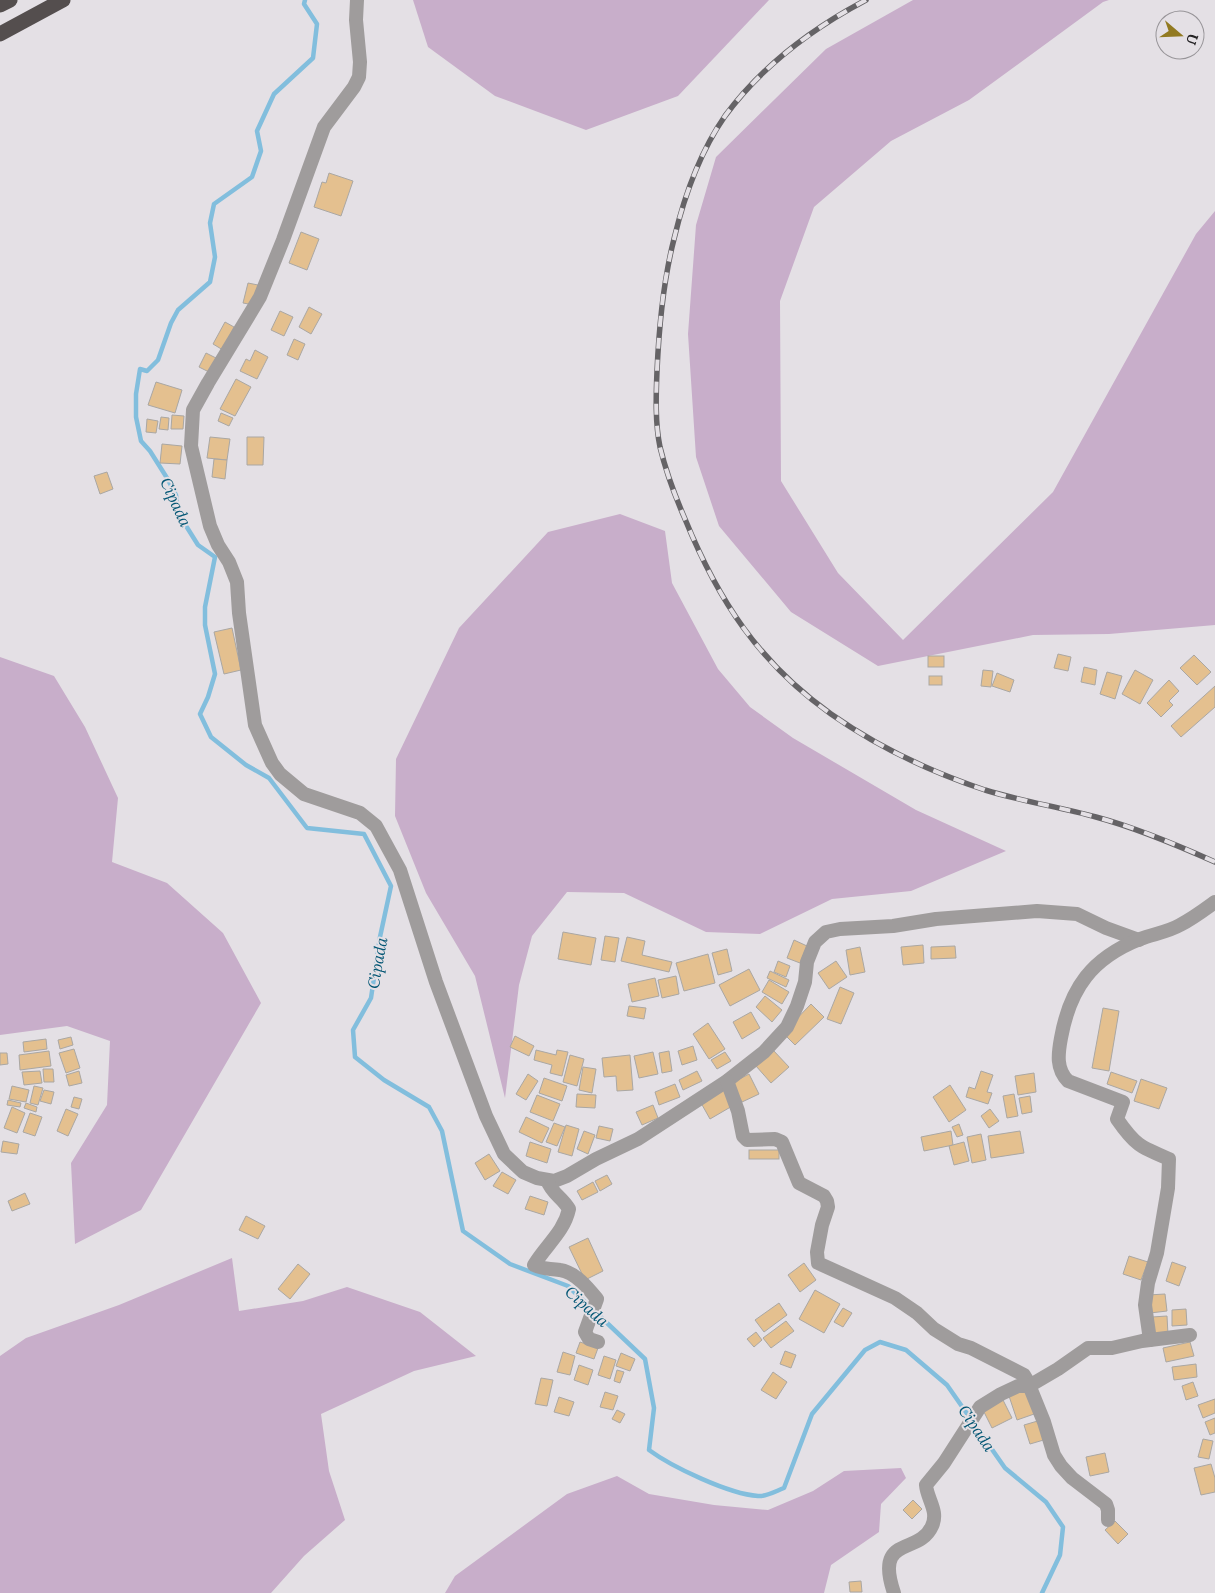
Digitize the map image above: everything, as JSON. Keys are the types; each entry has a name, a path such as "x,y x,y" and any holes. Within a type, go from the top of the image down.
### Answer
{"highway":[{"path":"0,6 10,0"},
{"path":"0,34 63,0"}],"street":[{"path":"358,0 356,20 360,62 359,77 354,87 324,127 260,297 193,410 191,446 210,526 237,582 239,614 255,725 272,763 280,774 304,794 360,813 376,826 400,870 436,982 486,1116 504,1154 522,1172 537,1178 554,1181 638,1139 728,1081 764,1052 787,1027 805,982 807,962 816,942 826,932 840,929 893,926 936,919 1037,911 1077,914 1106,928 1139,940"},
{"path":"1150,1340 1145,1305 1148,1283 1157,1253 1168,1188 1170,1159 1145,1150 1129,1137 1117,1119 1123,1102 1068,1081 1062,1075 1058,1056 1064,1022 1074,994 1092,969 1112,953 1139,940 1180,926 1215,902"},
{"path":"728,1081 738,1111 743,1136 747,1140 775,1139 782,1142 799,1183 824,1196 827,1201 828,1206 822,1224 817,1252 818,1263 895,1298 917,1313 934,1329 958,1344 971,1348 1024,1375 1044,1422 1054,1455 1072,1478 1106,1504 1108,1520"},
{"path":"548,1180 550,1190 564,1200 569,1209 566,1220 534,1265 545,1270 561,1270 571,1273 591,1292 596,1300 585,1332 589,1339 598,1342"},
{"path":"894,1593 888,1567 895,1553 902,1547 927,1534 932,1525 934,1513 926,1485 944,1463 980,1407 1018,1386 1029,1386 1088,1348 1112,1348 1150,1340 1190,1335"}],"shaded area":[{"path":"413,0 769,0 678,96 586,130 495,96 428,47"},
{"path":"913,0 1109,0 1103,2 969,100 891,141 814,207 780,301 781,481 838,573 903,640 1053,492 1196,234 1215,211 1215,625 1109,634 1033,635 878,666 791,612 719,526 696,457 688,334 696,225 716,157 826,49"},
{"path":"620,514 665,531 672,583 718,669 750,707 793,738 916,810 1006,851 911,891 832,899 760,934 706,932 624,893 567,892 532,936 519,985 505,1098 475,976 426,893 395,816 396,759 459,628 548,532"},
{"path":"0,657 54,676 85,727 118,798 112,862 167,883 223,933 261,1003 141,1210 75,1244 71,1163 107,1105 110,1041 67,1026 0,1035"},
{"path":"232,1258 239,1311 303,1301 347,1287 420,1312 476,1356 414,1371 321,1414 329,1471 345,1520 304,1556 271,1593 0,1593 0,1356 26,1338 119,1305"},
{"path":"901,1468 906,1478 881,1504 879,1532 831,1565 824,1593 445,1593 455,1576 567,1494 617,1476 649,1494 714,1505 768,1510 813,1491 844,1471"}],"building":[{"path":"329,173 353,181 341,216 314,207 322,182 326,183"},
{"path":"301,232 319,239 307,270 289,263"},
{"path":"248,283 258,285 254,305 243,303"},
{"path":"309,307 322,314 311,334 299,327"},
{"path":"280,311 293,317 284,336 271,330"},
{"path":"225,322 234,327 223,350 213,344"},
{"path":"294,339 305,344 298,360 287,355"},
{"path":"255,350 268,357 257,379 240,371 246,359 250,361"},
{"path":"206,353 218,359 211,373 199,367"},
{"path":"236,379 251,387 235,416 220,409"},
{"path":"156,382 182,390 175,413 148,405"},
{"path":"221,413 233,418 229,426 218,421"},
{"path":"172,415 184,416 183,429 171,429"},
{"path":"161,417 169,418 168,430 159,429"},
{"path":"147,419 158,421 156,433 146,432"},
{"path":"210,437 230,439 227,460 207,458"},
{"path":"247,437 264,437 263,465 247,465"},
{"path":"162,444 182,446 180,464 160,463"},
{"path":"214,459 227,460 225,479 212,477"},
{"path":"107,472 113,489 100,494 94,476"},
{"path":"232,628 241,670 224,674 214,632"},
{"path":"1058,654 1071,657 1068,671 1054,668"},
{"path":"1194,655 1211,672 1197,685 1180,668"},
{"path":"928,656 944,656 944,667 928,667"},
{"path":"1084,667 1097,670 1095,685 1081,682"},
{"path":"983,670 993,671 991,687 981,686"},
{"path":"1135,670 1153,680 1140,704 1122,694"},
{"path":"1107,672 1122,676 1115,699 1100,694"},
{"path":"997,673 1014,680 1010,692 992,686"},
{"path":"929,676 942,676 942,685 929,685"},
{"path":"1169,680 1179,691 1169,701 1173,705 1161,717 1147,703"},
{"path":"1215,686 1215,707 1181,737 1171,726"},
{"path":"563,932 596,938 591,965 558,959"},
{"path":"605,936 619,938 615,962 601,960"},
{"path":"627,937 645,941 642,955 672,962 669,972 621,961"},
{"path":"794,940 807,946 800,963 787,958"},
{"path":"923,945 924,963 903,965 901,947"},
{"path":"955,946 956,958 931,959 931,947"},
{"path":"860,947 865,972 850,975 846,950"},
{"path":"727,949 732,971 718,975 712,953"},
{"path":"708,954 715,983 684,991 676,963"},
{"path":"778,961 790,966 786,977 774,972"},
{"path":"836,961 847,977 829,989 818,973"},
{"path":"749,969 760,990 730,1006 719,985"},
{"path":"770,971 789,980 786,987 767,978"},
{"path":"676,976 679,994 662,998 658,980"},
{"path":"655,978 659,996 632,1002 628,984"},
{"path":"769,980 789,992 782,1004 762,992"},
{"path":"840,987 854,993 841,1024 827,1019"},
{"path":"765,996 782,1010 772,1022 756,1007"},
{"path":"811,1004 824,1017 795,1045 783,1033"},
{"path":"629,1006 646,1008 644,1019 627,1016"},
{"path":"1103,1008 1119,1011 1109,1071 1092,1068"},
{"path":"751,1012 760,1028 742,1039 733,1022"},
{"path":"708,1023 725,1049 709,1059 693,1034"},
{"path":"515,1036 534,1046 529,1056 510,1047"},
{"path":"71,1037 73,1045 60,1049 58,1040"},
{"path":"46,1039 47,1049 24,1052 23,1042"},
{"path":"693,1046 697,1060 682,1065 678,1051"},
{"path":"74,1049 80,1068 66,1073 59,1053"},
{"path":"536,1050 556,1055 557,1050 568,1052 562,1076 550,1073 552,1065 534,1060"},
{"path":"773,1050 789,1067 771,1083 756,1066"},
{"path":"49,1051 51,1066 20,1070 19,1055"},
{"path":"669,1051 672,1071 662,1073 659,1053"},
{"path":"653,1052 658,1074 639,1078 634,1056"},
{"path":"725,1052 731,1061 717,1069 711,1060"},
{"path":"0,1053 7,1053 8,1064 0,1065"},
{"path":"570,1055 584,1059 577,1086 563,1082"},
{"path":"630,1055 633,1090 617,1091 616,1076 604,1077 602,1058"},
{"path":"583,1067 596,1069 592,1093 579,1090"},
{"path":"43,1069 53,1069 54,1082 44,1082"},
{"path":"40,1071 42,1083 24,1085 22,1072"},
{"path":"79,1071 82,1083 69,1086 66,1075"},
{"path":"697,1071 702,1081 683,1090 679,1080"},
{"path":"981,1071 993,1075 987,1092 992,1093 988,1104 966,1097 969,1087 975,1089"},
{"path":"1111,1072 1137,1081 1132,1093 1107,1084"},
{"path":"1034,1073 1036,1092 1018,1095 1015,1076"},
{"path":"528,1074 538,1081 526,1100 516,1094"},
{"path":"749,1074 759,1094 742,1102 732,1083"},
{"path":"544,1078 567,1086 562,1101 539,1093"},
{"path":"1141,1079 1167,1088 1159,1109 1134,1101"},
{"path":"675,1084 680,1097 659,1105 655,1092"},
{"path":"950,1085 966,1110 949,1122 933,1097"},
{"path":"12,1086 29,1090 26,1102 9,1099"},
{"path":"34,1086 43,1088 38,1105 30,1103"},
{"path":"726,1089 734,1105 710,1119 701,1103"},
{"path":"44,1090 54,1092 51,1104 40,1101"},
{"path":"577,1094 596,1095 595,1108 576,1107"},
{"path":"1014,1094 1018,1116 1007,1118 1003,1096"},
{"path":"537,1095 560,1104 553,1121 530,1112"},
{"path":"1030,1096 1032,1112 1022,1114 1019,1098"},
{"path":"74,1097 82,1099 79,1109 71,1107"},
{"path":"8,1100 21,1103 20,1107 7,1105"},
{"path":"26,1103 37,1107 36,1112 24,1108"},
{"path":"653,1105 658,1118 642,1125 636,1112"},
{"path":"12,1107 25,1113 17,1133 4,1128"},
{"path":"66,1109 78,1114 68,1136 57,1131"},
{"path":"990,1109 999,1121 989,1128 981,1116"},
{"path":"30,1113 42,1117 35,1136 23,1132"},
{"path":"526,1117 549,1128 542,1143 519,1132"},
{"path":"554,1123 565,1127 557,1146 546,1142"},
{"path":"959,1124 963,1135 957,1137 952,1127"},
{"path":"566,1125 579,1129 572,1156 558,1152"},
{"path":"599,1126 613,1129 610,1141 596,1138"},
{"path":"584,1131 595,1135 588,1154 577,1149"},
{"path":"951,1131 953,1145 924,1151 921,1137"},
{"path":"1020,1131 1024,1153 991,1158 988,1136"},
{"path":"981,1134 986,1160 972,1163 967,1137"},
{"path":"3,1141 19,1144 17,1154 1,1152"},
{"path":"530,1142 551,1149 547,1163 526,1156"},
{"path":"964,1142 969,1161 954,1165 949,1146"},
{"path":"749,1150 779,1150 779,1159 749,1159"},
{"path":"489,1154 500,1171 485,1180 475,1163"},
{"path":"502,1172 516,1180 508,1194 493,1186"},
{"path":"607,1175 612,1184 600,1191 595,1181"},
{"path":"593,1182 598,1192 582,1200 577,1191"},
{"path":"25,1193 30,1204 12,1211 8,1201"},
{"path":"530,1196 548,1202 544,1215 525,1209"},
{"path":"246,1216 265,1226 258,1239 239,1230"},
{"path":"588,1238 603,1271 585,1280 569,1247"},
{"path":"1129,1256 1148,1262 1141,1280 1123,1274"},
{"path":"1172,1262 1186,1267 1179,1286 1166,1281"},
{"path":"804,1263 816,1280 800,1292 788,1275"},
{"path":"298,1264 310,1274 290,1299 278,1289"},
{"path":"815,1290 840,1304 824,1333 799,1319"},
{"path":"1165,1294 1167,1311 1150,1313 1148,1295"},
{"path":"779,1303 787,1315 764,1332 755,1320"},
{"path":"843,1308 852,1313 843,1327 834,1322"},
{"path":"1186,1309 1187,1325 1172,1326 1172,1310"},
{"path":"1167,1316 1168,1335 1153,1336 1152,1317"},
{"path":"786,1321 794,1331 771,1348 763,1338"},
{"path":"756,1332 762,1340 754,1347 747,1339"},
{"path":"580,1342 598,1348 594,1359 576,1353"},
{"path":"1190,1342 1194,1356 1166,1362 1163,1348"},
{"path":"785,1351 796,1355 791,1368 780,1364"},
{"path":"563,1352 575,1356 570,1375 557,1372"},
{"path":"621,1353 635,1359 630,1371 616,1366"},
{"path":"604,1356 616,1360 610,1379 598,1375"},
{"path":"1196,1364 1197,1377 1174,1380 1172,1367"},
{"path":"579,1365 593,1370 588,1385 574,1380"},
{"path":"617,1370 624,1372 620,1383 614,1381"},
{"path":"773,1372 787,1382 776,1399 761,1390"},
{"path":"541,1378 553,1380 547,1406 535,1404"},
{"path":"1193,1382 1198,1396 1186,1400 1182,1386"},
{"path":"1028,1389 1037,1413 1017,1420 1009,1396"},
{"path":"605,1392 618,1396 613,1410 600,1407"},
{"path":"559,1397 574,1402 569,1416 554,1412"},
{"path":"1215,1399 1215,1413 1203,1418 1198,1405"},
{"path":"1003,1400 1012,1418 992,1428 983,1410"},
{"path":"617,1410 625,1414 620,1423 612,1419"},
{"path":"1215,1418 1215,1433 1210,1435 1205,1422"},
{"path":"1041,1420 1047,1439 1030,1444 1024,1425"},
{"path":"1203,1439 1213,1441 1209,1459 1198,1457"},
{"path":"1105,1453 1109,1472 1090,1476 1086,1457"},
{"path":"1211,1464 1215,1478 1215,1492 1201,1495 1194,1468"},
{"path":"913,1500 922,1509 912,1519 903,1510"},
{"path":"1115,1521 1128,1534 1118,1544 1105,1530"},
{"path":"861,1581 862,1592 850,1592 849,1582"}],"waterway":[{"name":"Cipada","path":"305,0 304,4 317,24 313,58 274,94 257,131 261,151 252,177 214,204 210,223 215,257 210,282 178,310 171,323 158,360 147,371 140,369 136,394 136,417 141,441 150,451 176,495 178,513 198,545 215,557 205,607 205,625 215,674 208,697 200,714 211,737 246,765 269,778 307,828 364,834 391,886 380,937 371,998 353,1030 355,1057 384,1080 429,1107 442,1131 463,1231 510,1264 568,1286 645,1359 654,1408 649,1450 701,1479 717,1485 746,1494 761,1496 771,1494 784,1488 812,1414 865,1350 880,1342 906,1350 947,1385 1005,1468 1046,1502 1063,1527 1060,1555 1042,1593"}],"railway":[{"path":"866,0 827,23 789,50 771,65 739,98 725,116 708,144 688,191 670,255 664,288 657,371 656,409 658,438 665,466 678,502 698,549 727,603 743,628 782,673 831,714 905,758 965,783 999,794 1082,813 1127,826 1215,862"}]}
